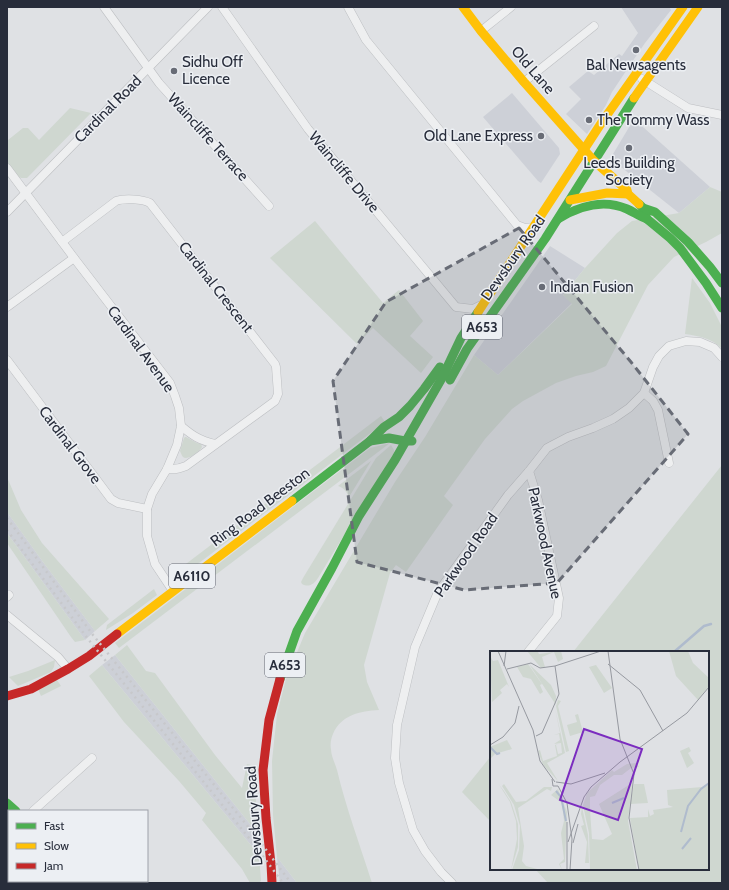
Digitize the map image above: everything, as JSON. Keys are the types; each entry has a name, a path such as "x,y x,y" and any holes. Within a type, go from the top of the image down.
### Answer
{"main road":[{"name":"Old Lane","path":"463,7 524,82 584,150 594,161 627,190 628,194 643,208"},
{"name":"Dewsbury Road","path":"332,568 410,452 467,349 504,294 545,239 621,117 698,7"},
{"name":"Dewsbury Road","path":"272,883 272,864 266,818 263,770 269,720 281,676 297,631 359,516 395,460 405,441 406,427 442,378 461,338 584,150 679,9"},
{"path":"547,206 588,196 628,194"},
{"path":"557,220 573,210 600,204 620,207 647,219 680,248 706,283 722,308"},
{"path":"643,208 647,219"},
{"path":"643,208 655,212 688,242 722,283"},
{"name":"Ring Road Beeston","path":"7,696 31,689 89,656 370,441 384,427 399,417 410,406 461,338"},
{"path":"392,422 397,422 406,427 416,440"},
{"name":"Ring Road Beeston","path":"370,441 389,438 405,441 416,440"},
{"path":"7,803 15,810"}],"street":[{"name":"Waincliffe Terrace","path":"104,7 159,83 269,206"},
{"name":"Cardinal Road","path":"7,212 208,7"},
{"name":"Waincliffe Drive","path":"222,7 308,129 456,307 473,309 483,304"},
{"path":"348,7 366,40 517,225 525,228 534,227"},
{"path":"481,31 511,7"},
{"path":"524,82 594,26"},
{"path":"635,74 688,108 722,115"},
{"name":"Cardinal Avenue","path":"7,168 170,383 179,408 181,426 177,445 167,469 152,494 147,509 147,536 155,564 172,591"},
{"name":"Cardinal Crescent","path":"62,242 116,201 121,199 146,200 150,202 275,364 278,394 275,401 186,466 174,470 167,469"},
{"path":"7,307 74,258"},
{"name":"Parkwood Road","path":"452,883 441,872 425,851 413,830 399,783 395,758 397,725 415,647 438,592 508,496 547,448 568,437 613,419 629,408 644,393 653,367 659,356 669,346 686,341 700,342 714,348 722,357"},
{"name":"Cardinal Grove","path":"7,360 111,499 118,503 147,509"},
{"path":"644,393 653,401 658,410 669,463"},
{"path":"181,426 204,442 215,444"},
{"name":"Parkwood Avenue","path":"529,471 538,500 559,598 557,616 529,651"},
{"path":"7,615 58,656 68,669"},
{"path":"34,810 92,758"}],"highlighted area":[{"path":"519,228 631,362 688,434 557,583 464,590 357,562 333,381 386,302"}],"shaded area":[{"path":"621,7 669,7 671,10 632,62 587,134 566,114 581,99 569,87 588,71 594,75 619,54 622,56 638,33"},
{"path":"512,93 559,148 560,154 541,183 483,117"},
{"path":"70,108 91,113 27,178 21,178 18,176 7,162 7,139 8,140 23,128 28,128 39,140"},
{"path":"634,119 710,187 679,213 616,163 613,154"},
{"path":"710,187 722,192 722,233 674,257 648,285 606,366 593,372 556,383 523,401 512,409 485,439 444,496 453,505 406,572 396,565 390,573 364,665 367,682 379,710 358,713 346,718 336,728 332,736 331,744 332,754 353,826 372,883 297,883 277,857 273,815 272,761 277,714 286,679 305,633 395,482 425,437 474,355 498,375 572,304 563,295 617,233 632,221 679,213"},
{"path":"315,221 383,303 399,290 423,321 410,336 433,357 421,373 373,328 357,344 270,258"},
{"path":"550,246 585,268 563,295 572,303 498,375 474,355"},
{"path":"692,278 710,303 722,327 722,349 710,340 685,334"},
{"path":"381,416 385,422 178,579 174,573"},
{"path":"185,437 201,444 202,447 194,455 188,458 183,457 180,451"},
{"path":"390,443 119,648 115,643 370,448"},
{"path":"391,445 394,453 318,578 311,585 307,586 302,584 301,582 303,578 376,458"},
{"path":"371,461 349,497 345,490 338,486"},
{"path":"722,465 722,883 548,883 536,870 709,870 709,651 574,651"},
{"path":"7,477 21,510 42,543 109,619 95,631 7,512"},
{"path":"7,512 95,631 85,640 7,533"},
{"path":"7,533 85,640 75,642 71,637 7,543"},
{"path":"154,589 157,595 133,613 106,630 107,625"},
{"path":"127,645 146,671 155,673 215,755 242,788 247,764 255,766 258,834 115,655"},
{"path":"115,655 258,834 259,855 102,665"},
{"path":"55,660 54,667 51,672 18,686 9,677 28,671"},
{"path":"102,665 259,855 261,881 259,883 250,883 242,869 202,820 206,813 179,781 124,722 89,676"},
{"path":"57,680 61,686 41,696 38,689"},
{"path":"490,757 490,821 462,792"},
{"path":"7,835 8,882 52,883 7,883"},
{"path":"277,857 297,883 280,883"}],"waterway":[{"path":"675,651 704,626 711,624"}],"railway":[{"path":"7,518 93,635 258,839 291,883"},
{"path":"7,530 88,639 253,843 283,883"}],"traffic: fast":[{"path":"450,380 467,349 545,239 634,98"},
{"path":"558,219 583,207 601,204 618,206 647,219"},
{"path":"639,204 643,208 655,212 688,242 722,283"},
{"path":"643,208 647,219 680,248 706,283 722,308"},
{"path":"280,679 297,631 359,516 395,460 442,378 461,338 478,312"},
{"path":"292,501 370,441 384,427 399,417 424,389 440,367"},
{"path":"370,441 389,438 412,441"},
{"path":"7,803 15,810"}],"traffic: slow":[{"path":"463,7 524,82 594,161 627,190 628,194 639,204"},
{"path":"478,312 602,122 683,7"},
{"path":"634,98 698,7"},
{"path":"570,200 607,193 628,194"},
{"path":"117,634 292,501"}],"traffic: jam":[{"path":"7,696 31,689 68,669 89,656 117,634"},
{"path":"272,883 263,770 269,720 280,679"}],"place":[{"name":"Bal Newsagents","path":"636,50"},
{"name":"Sidhu Off Licence","path":"174,71"},
{"name":"The Tommy Wass","path":"589,120"},
{"name":"Old Lane Express","path":"541,136"},
{"name":"Leeds Building Society","path":"629,148"},
{"name":"Indian Fusion","path":"542,287"}]}
